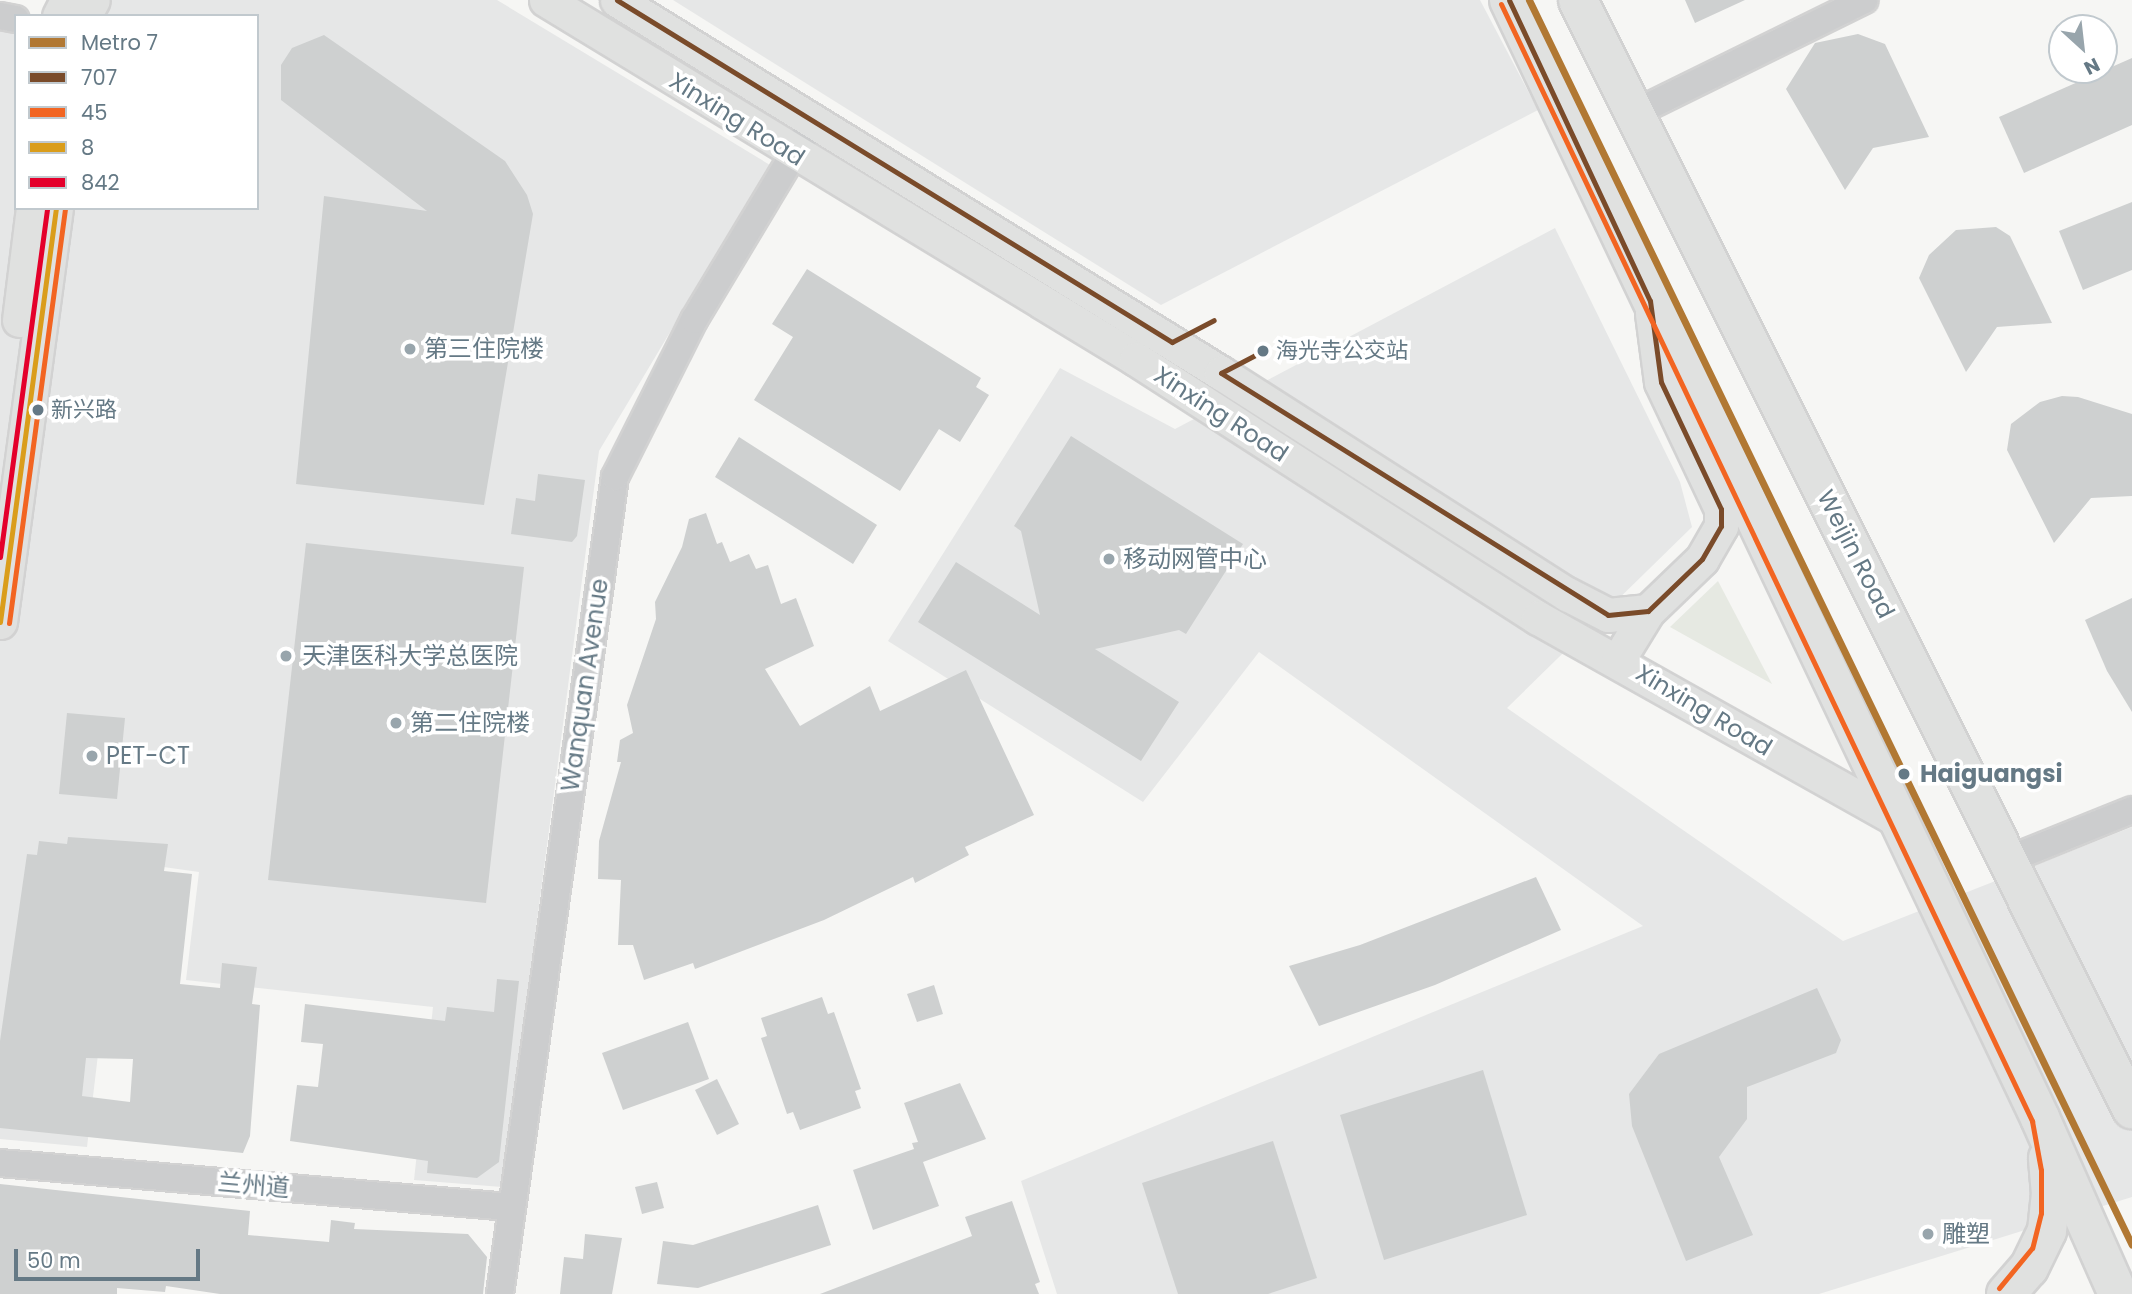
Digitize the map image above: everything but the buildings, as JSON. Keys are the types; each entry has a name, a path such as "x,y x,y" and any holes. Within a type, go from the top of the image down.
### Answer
{"highway":[{"name":"Weijin Road","path":"1578,0 2010,859 2132,1109"},
{"path":"1512,4 1650,301 2040,1118 2117,1294"},
{"path":"2040,1118 2132,1269"},
{"path":"2007,1294 2040,1252 2050,1214 2050,1169 2040,1118"}],"main road":[{"name":"Xinxing Road","path":"546,0 793,154 1136,359 1538,618 1618,660 1900,821"},
{"path":"617,0 811,124 1221,373 1566,594 1608,615 1648,611"},
{"path":"0,482 33,210"},
{"path":"0,622 57,210"},
{"path":"1618,660 1648,611 1702,559 1721,526 1721,509 1661,382 1650,301"},
{"path":"2117,1294 2132,1291"}],"street":[{"path":"1633,114 1865,0"},
{"name":"Wanquan Avenue","path":"500,1294 509,1207 615,477 694,320 811,124"},
{"path":"2010,859 2132,810"},
{"name":"兰州道","path":"0,1163 509,1207"}],"shaded area":[{"name":"天津医科大学总医院","path":"108,0 497,0 770,165 599,451 502,1187 414,1180 433,1007 186,980 199,872 121,861 87,1147 0,1139 0,27 14,29 14,210 259,210 259,14 100,14"},
{"path":"673,0 1480,0 1538,110 1161,305"},
{"path":"1555,228 1680,482 1692,527 1507,708 1843,941 2132,827 2132,1197 1819,1294 1057,1294 1021,1181 1643,926 1259,652 1143,802 888,641 1060,368 1175,429"},
{"path":"1718,581 1772,684 1670,627"}],"metro line":[{"name":"7","path":"1529,0 2132,1245"}],"transit line":[{"name":"707","path":"617,0 1172,342 1214,320"},
{"name":"707","path":"1263,351 1221,373 1608,615 1648,611 1702,559 1721,526 1721,509 1661,382 1650,301 1509,0"},
{"name":"45","path":"1501,4 2032,1121 2041,1170 2041,1213 2032,1248 1999,1288"},
{"name":"842","path":"0,557 47,210"},
{"name":"8","path":"0,622 56,210"},
{"name":"45","path":"9,623 65,210"}],"place":[{"name":"第三住院楼","path":"410,349"},
{"name":"海光寺公交站","path":"1263,351"},
{"name":"新兴路","path":"38,410"},
{"name":"移动网管中心","path":"1109,559"},
{"name":"天津医科大学总医院","path":"286,656"},
{"name":"第二住院楼","path":"396,723"},
{"name":"PET-CT","path":"92,756"},
{"name":"Haiguangsi","path":"1904,774"},
{"name":"雕塑","path":"1928,1234"}]}
